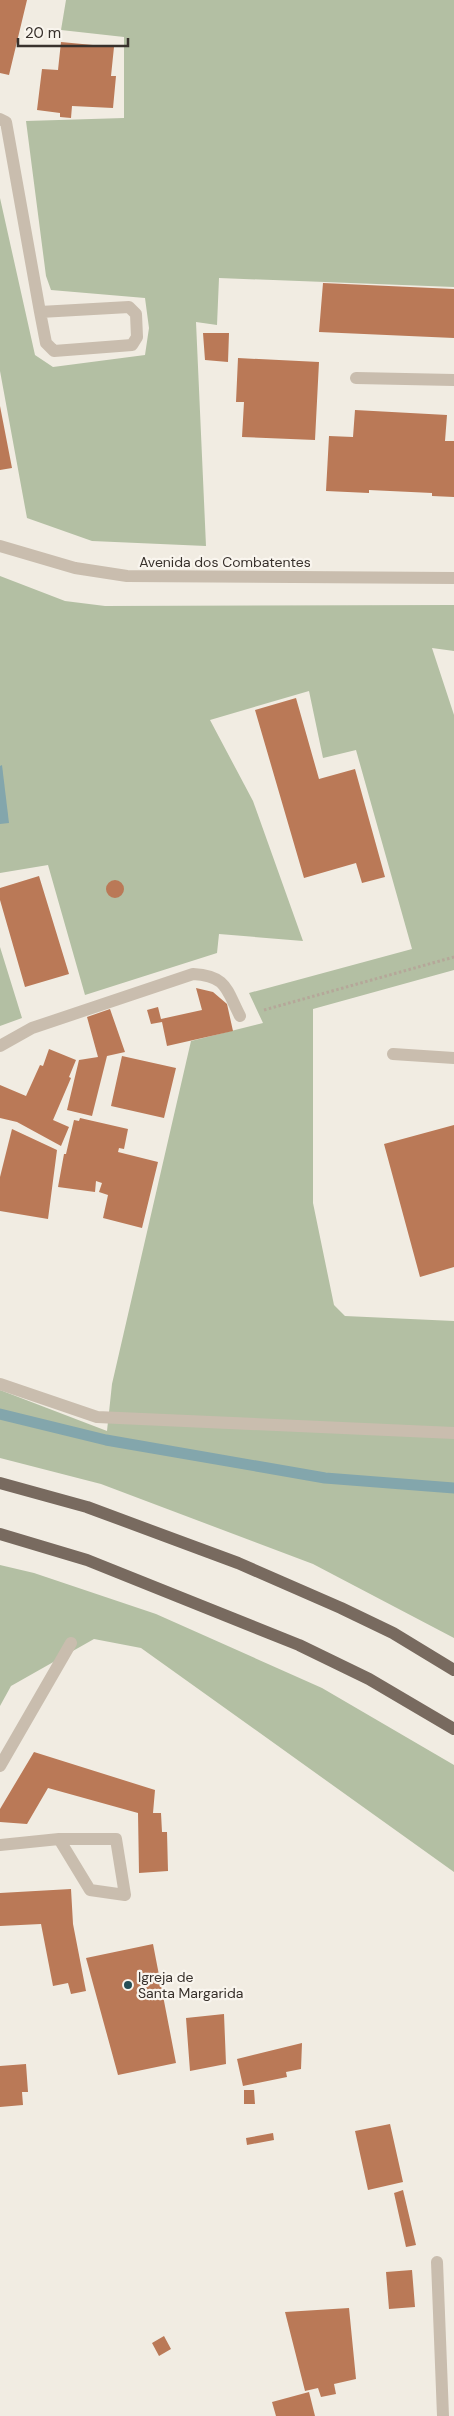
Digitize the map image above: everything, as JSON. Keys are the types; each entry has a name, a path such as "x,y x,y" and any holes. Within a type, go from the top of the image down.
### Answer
{"main road":[{"path":"0,1483 86,1507 238,1563 350,1612 392,1633 454,1670"},
{"path":"0,1534 87,1560 299,1645 369,1680 454,1729"}],"street":[{"path":"0,119 6,122 40,312 46,343 54,351 132,345 137,337 136,314 129,307 40,312"},
{"path":"356,378 454,380"},
{"name":"Avenida dos Combatentes","path":"0,546 75,568 127,576 454,578"},
{"path":"0,1046 32,1028 193,974 211,975 222,981 240,1016"},
{"path":"393,1054 454,1058"},
{"path":"0,1384 97,1417 454,1433"},
{"path":"0,1766 71,1643"},
{"path":"0,1845 59,1839 116,1839 125,1895 90,1890 59,1839"},
{"path":"437,2262 444,2416"}],"path":[{"path":"240,1016 454,956"}],"green space":[{"path":"66,0 454,0 454,287 219,278 217,325 196,322 206,546 92,541 27,518 0,371 0,198 35,355 53,367 145,355 149,328 145,298 51,290 46,276 26,121 124,118 124,37 61,30"},
{"path":"0,576 65,601 105,606 454,605 454,651 432,648 454,715 454,970 313,1009 313,1203 334,1305 345,1316 454,1321 454,1638 313,1564 101,1484 0,1458 0,1390 107,1431 112,1384 191,1041 263,1023 249,993 412,949 356,750 323,758 309,691 210,720 253,801 303,941 219,934 217,953 85,995 48,865 0,873"},
{"path":"0,947 22,1018 0,1026"},
{"path":"0,1565 34,1573 156,1614 322,1688 454,1765 454,1872 141,1648 94,1639 11,1686 0,1706"}],"water":[{"path":"2,765 9,823 0,824 0,766"}],"building":[{"path":"0,0 27,0 9,75 0,73"},
{"path":"61,42 114,47 111,76 116,76 113,108 72,106 71,118 60,117 60,113 37,110 42,69 58,70"},
{"path":"323,283 454,289 454,338 319,332"},
{"path":"203,333 229,333 228,362 205,360"},
{"path":"238,358 319,362 315,440 242,437 244,402 236,402"},
{"path":"0,406 12,468 0,470"},
{"path":"355,410 447,415 445,441 454,441 454,497 432,496 432,493 369,490 369,493 326,491 329,436 353,437"},
{"path":"296,698 319,779 355,769 385,877 362,883 356,863 304,878 255,710"},
{"path":"39,876 69,974 25,987 0,900 0,888"},
{"path":"115,880 121,883 124,889 121,895 115,898 109,895 106,889 109,883"},
{"path":"196,988 213,992 227,1004 233,1031 167,1046 162,1022 151,1024 147,1010 158,1007 161,1019 202,1010"},
{"path":"110,1009 125,1052 107,1056 92,1116 67,1110 79,1060 98,1057 87,1017"},
{"path":"49,1049 76,1060 69,1077 71,1078 53,1120 69,1127 61,1146 17,1122 0,1118 0,1085 26,1096 40,1065 43,1066"},
{"path":"122,1056 176,1068 164,1118 111,1106"},
{"path":"80,1118 128,1129 124,1149 119,1148 118,1152 158,1162 142,1228 103,1218 108,1195 99,1192 102,1183 96,1181 95,1192 58,1187 64,1154 66,1154 74,1120 79,1121"},
{"path":"454,1125 454,1267 420,1277 384,1144"},
{"path":"12,1129 57,1150 48,1219 0,1211 0,1177"},
{"path":"34,1752 155,1790 153,1813 161,1813 162,1832 167,1832 168,1871 139,1873 138,1813 48,1788 27,1824 0,1822 0,1809"},
{"path":"71,1889 73,1924 86,1991 71,1994 68,1983 53,1986 41,1924 0,1926 0,1893"},
{"name":"Igreja de Santa Margarida","path":"153,1944 176,2063 118,2075 86,1958"},
{"path":"224,2014 226,2064 190,2071 186,2018"},
{"path":"302,2043 301,2069 286,2072 287,2077 243,2086 237,2059"},
{"path":"26,2064 28,2092 22,2092 23,2105 0,2107 0,2066"},
{"path":"244,2090 254,2090 255,2104 244,2104"},
{"path":"390,2124 403,2182 368,2190 355,2131"},
{"path":"273,2133 274,2140 247,2145 246,2138"},
{"path":"403,2190 416,2245 406,2247 394,2193"},
{"path":"412,2270 415,2307 389,2309 386,2272"},
{"path":"349,2308 356,2379 334,2384 336,2394 321,2397 318,2388 305,2391 285,2312"},
{"path":"164,2336 171,2349 159,2356 152,2343"},
{"path":"309,2392 315,2416 276,2416 272,2402"}],"waterway":[{"path":"0,1414 106,1440 325,1478 454,1488"}],"place":[{"name":"Igreja de Santa Margarida","path":"128,1985"}]}
